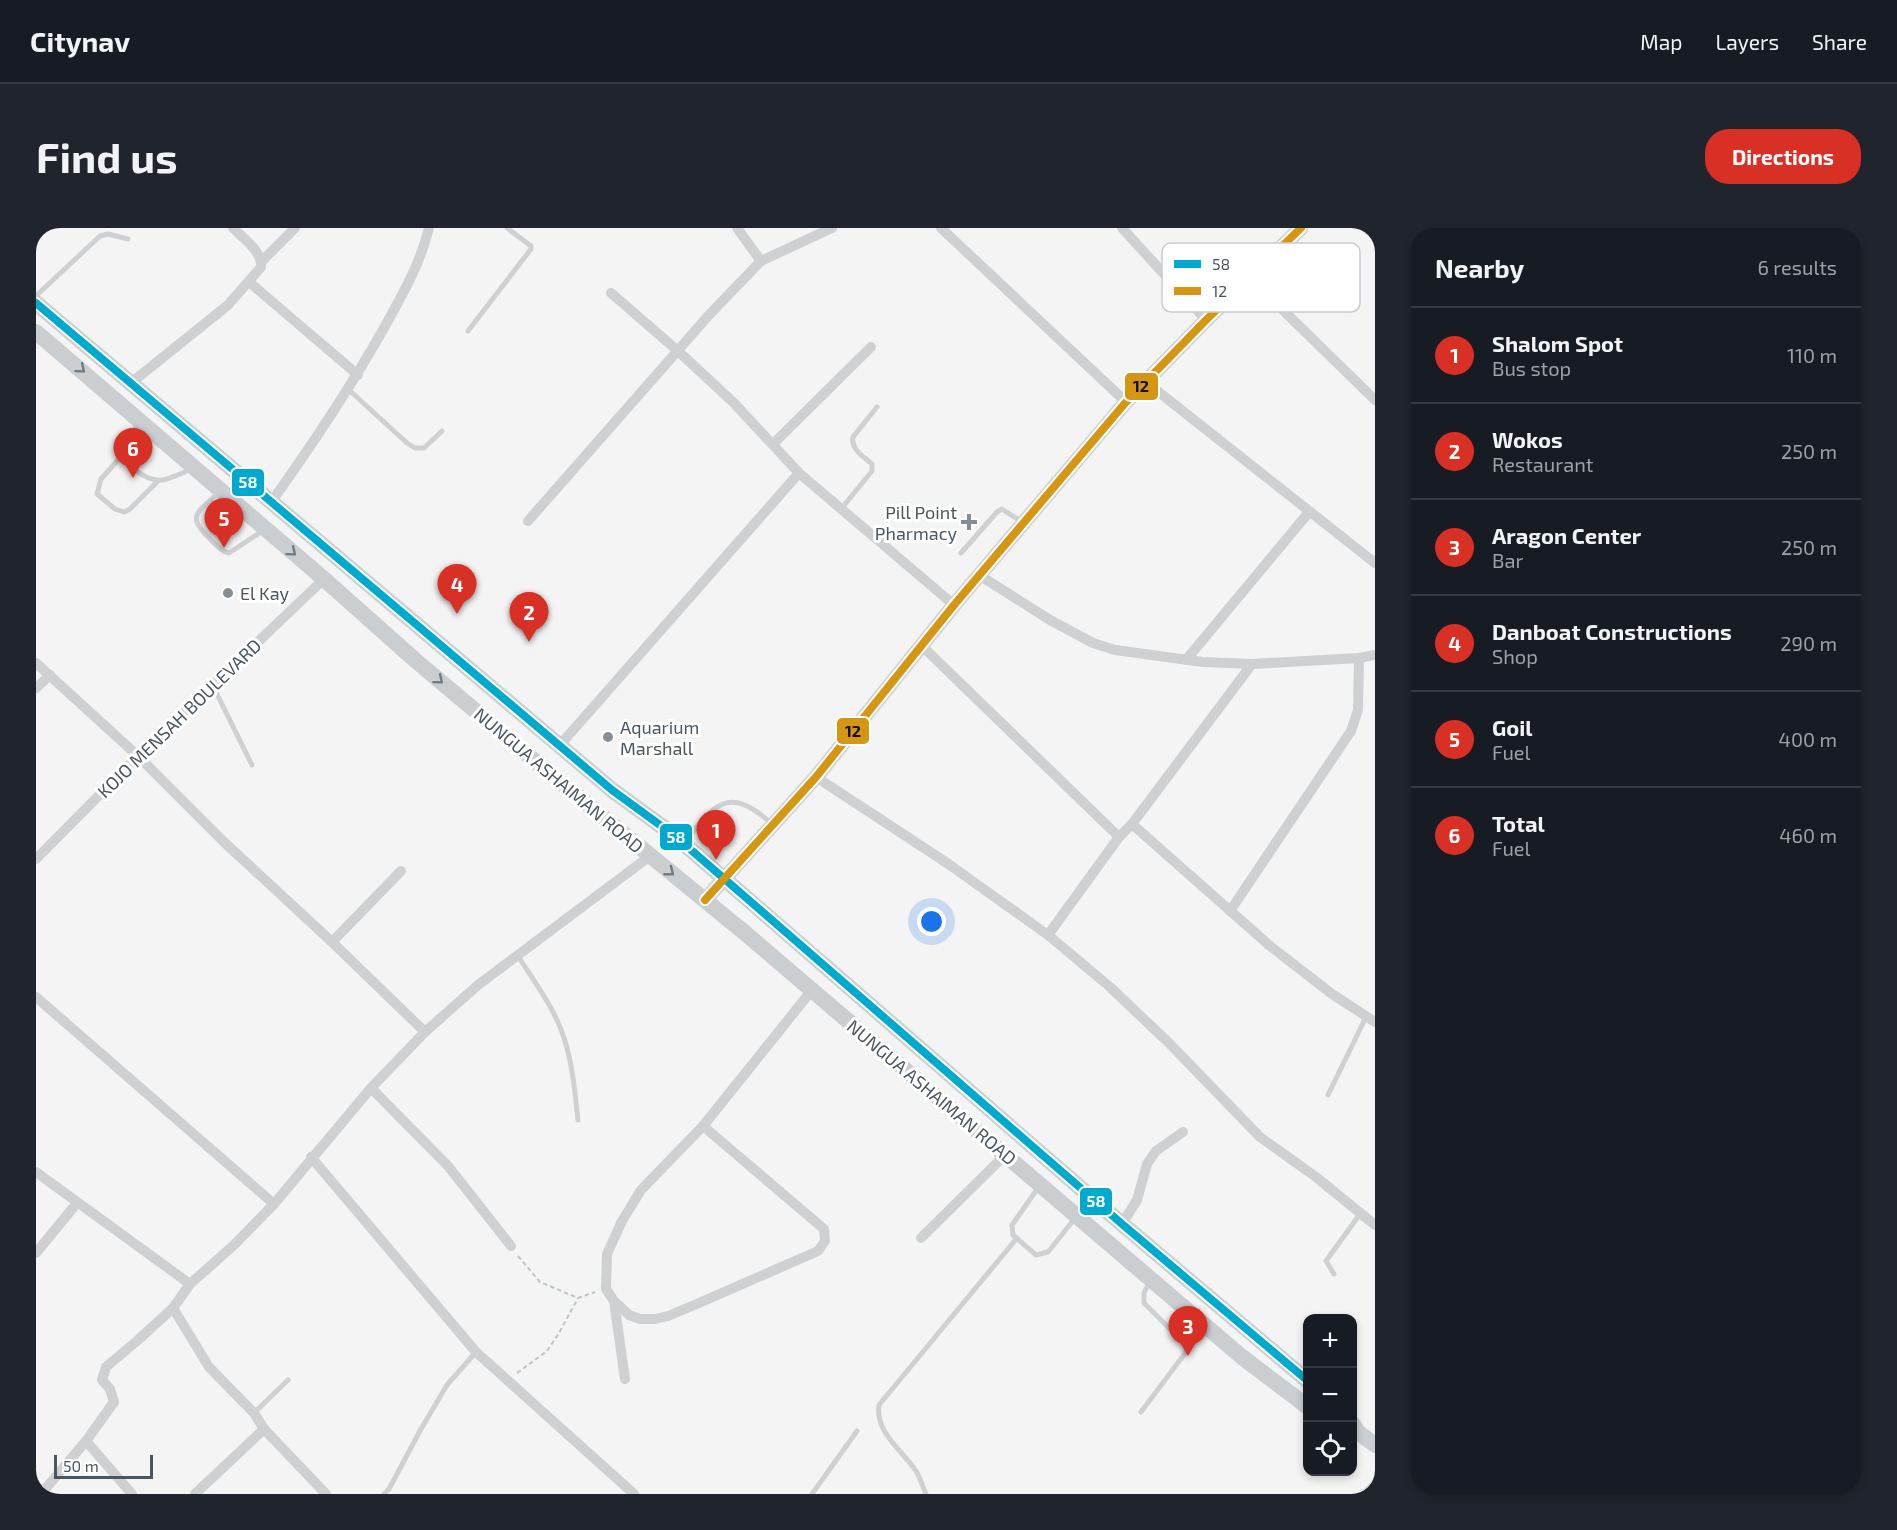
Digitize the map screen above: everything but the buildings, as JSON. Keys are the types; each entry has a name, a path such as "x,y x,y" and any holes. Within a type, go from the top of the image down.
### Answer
{"main road":[{"name":"NUNGUA ASHAIMAN ROAD","path":"36,303 612,790 684,844 1122,1224 1303,1377"},
{"name":"NUNGUA ASHAIMAN ROAD","path":"36,332 416,660 1006,1154 1205,1327 1303,1403"},
{"path":"1357,1430 1375,1445"}],"street":[{"path":"233,228 257,252 262,261"},
{"path":"131,383 228,306 261,267 262,261 295,228"},
{"path":"272,501 357,375 416,269 429,228"},
{"path":"736,228 761,261"},
{"path":"528,520 709,315 761,261 832,228"},
{"path":"941,228 1126,402"},
{"path":"1122,228 1162,272"},
{"path":"1285,243 1300,228"},
{"path":"1368,228 1375,234"},
{"path":"249,282 357,375"},
{"path":"612,293 734,403 799,473 954,605"},
{"path":"1199,312 1206,320"},
{"path":"705,900 816,777 954,605 1126,402 1214,312"},
{"path":"1285,312 1375,400"},
{"path":"773,444 871,347"},
{"path":"1146,382 1375,563"},
{"path":"560,745 799,473"},
{"path":"1186,660 1309,512"},
{"path":"979,575 1050,620 1093,643 1115,650 1186,660 1252,664 1359,658 1375,655"},
{"name":"KOJO MENSAH BOULEVARD","path":"36,859 138,756 324,579"},
{"path":"922,646 1119,837"},
{"path":"1230,911 1351,731 1358,710 1359,658"},
{"path":"36,663 138,756 224,842 425,1032"},
{"path":"1048,935 1119,837 1132,824 1252,664"},
{"path":"36,688 50,675"},
{"path":"816,777 947,863 1048,935 1110,987 1169,1043 1260,1137 1375,1225"},
{"path":"1132,824 1270,946 1332,994 1371,1020"},
{"path":"41,1494 86,1442 114,1402 110,1389 102,1380 106,1367 173,1308 190,1284 234,1245 274,1204 371,1088 425,1032 478,985 650,856"},
{"path":"332,942 401,871"},
{"path":"703,1126 824,1229 825,1241 818,1251 668,1316 640,1319 629,1315 614,1301 606,1289 607,1254 622,1221 641,1190 703,1126 812,990"},
{"path":"36,997 274,1204"},
{"path":"371,1088 448,1166 511,1246"},
{"path":"1122,1224 1137,1200 1147,1164 1166,1142 1183,1132"},
{"path":"921,1238 1006,1154"},
{"path":"311,1157 476,1352 634,1494"},
{"path":"36,1172 190,1284"},
{"path":"36,1253 77,1203"},
{"path":"614,1301 625,1379"},
{"path":"173,1308 209,1366 254,1413 264,1429 326,1494"},
{"path":"195,1494 264,1429"},
{"path":"86,1442 132,1494"},
{"path":"1366,1494 1375,1485"}],"lane":[{"path":"468,331 531,249 531,246 507,228"},
{"path":"36,296 100,236 117,235 128,239"},
{"path":"348,390 415,448 424,448 442,431"},
{"path":"841,509 872,471 872,464 853,448 852,442 853,436 877,407"},
{"path":"139,420 126,451 125,459 128,465 147,479 157,482 193,468"},
{"path":"126,451 101,480 97,494 115,509 124,512 130,509 157,482"},
{"path":"220,491 196,514 195,521 197,527 223,551 229,553 265,530"},
{"path":"961,553 1002,509 1023,523"},
{"path":"213,686 252,765"},
{"path":"684,844 715,807 730,802 752,808 773,824"},
{"path":"518,956 554,1012 565,1041 572,1071 578,1120"},
{"path":"1328,1095 1371,1020"},
{"path":"1041,1184 1012,1225 1011,1230 1036,1255 1048,1252 1077,1216"},
{"path":"1334,1274 1326,1265 1326,1261 1360,1214"},
{"path":"926,1494 917,1472 887,1435 879,1420 879,1406 1017,1238"},
{"path":"1150,1280 1144,1293 1144,1303 1189,1348"},
{"path":"1141,1412 1205,1327"},
{"path":"384,1494 447,1386 476,1352"},
{"path":"254,1413 288,1380"},
{"path":"812,1494 856,1431"}],"path":[{"path":"511,1246 540,1282 578,1298 606,1289"},
{"path":"508,1380 547,1351 578,1298"}],"transit line":[{"name":"12","path":"1286,243 1301,228"},
{"name":"58","path":"36,303 612,790 675,836 1122,1224 1303,1377"},
{"name":"12","path":"705,900 816,777 954,605 1126,402 1214,312"}],"place":[{"name":"Total","path":"133,478"},
{"name":"Pill Point Pharmacy","path":"969,522"},
{"name":"Goil","path":"224,548"},
{"name":"El Kay","path":"228,593"},
{"name":"Danboat Constructions","path":"457,614"},
{"name":"Wokos","path":"529,642"},
{"name":"Aquarium Marshall","path":"608,737"},
{"name":"Shalom Spot","path":"716,860"},
{"name":"Aragon Center","path":"1188,1356"}]}
